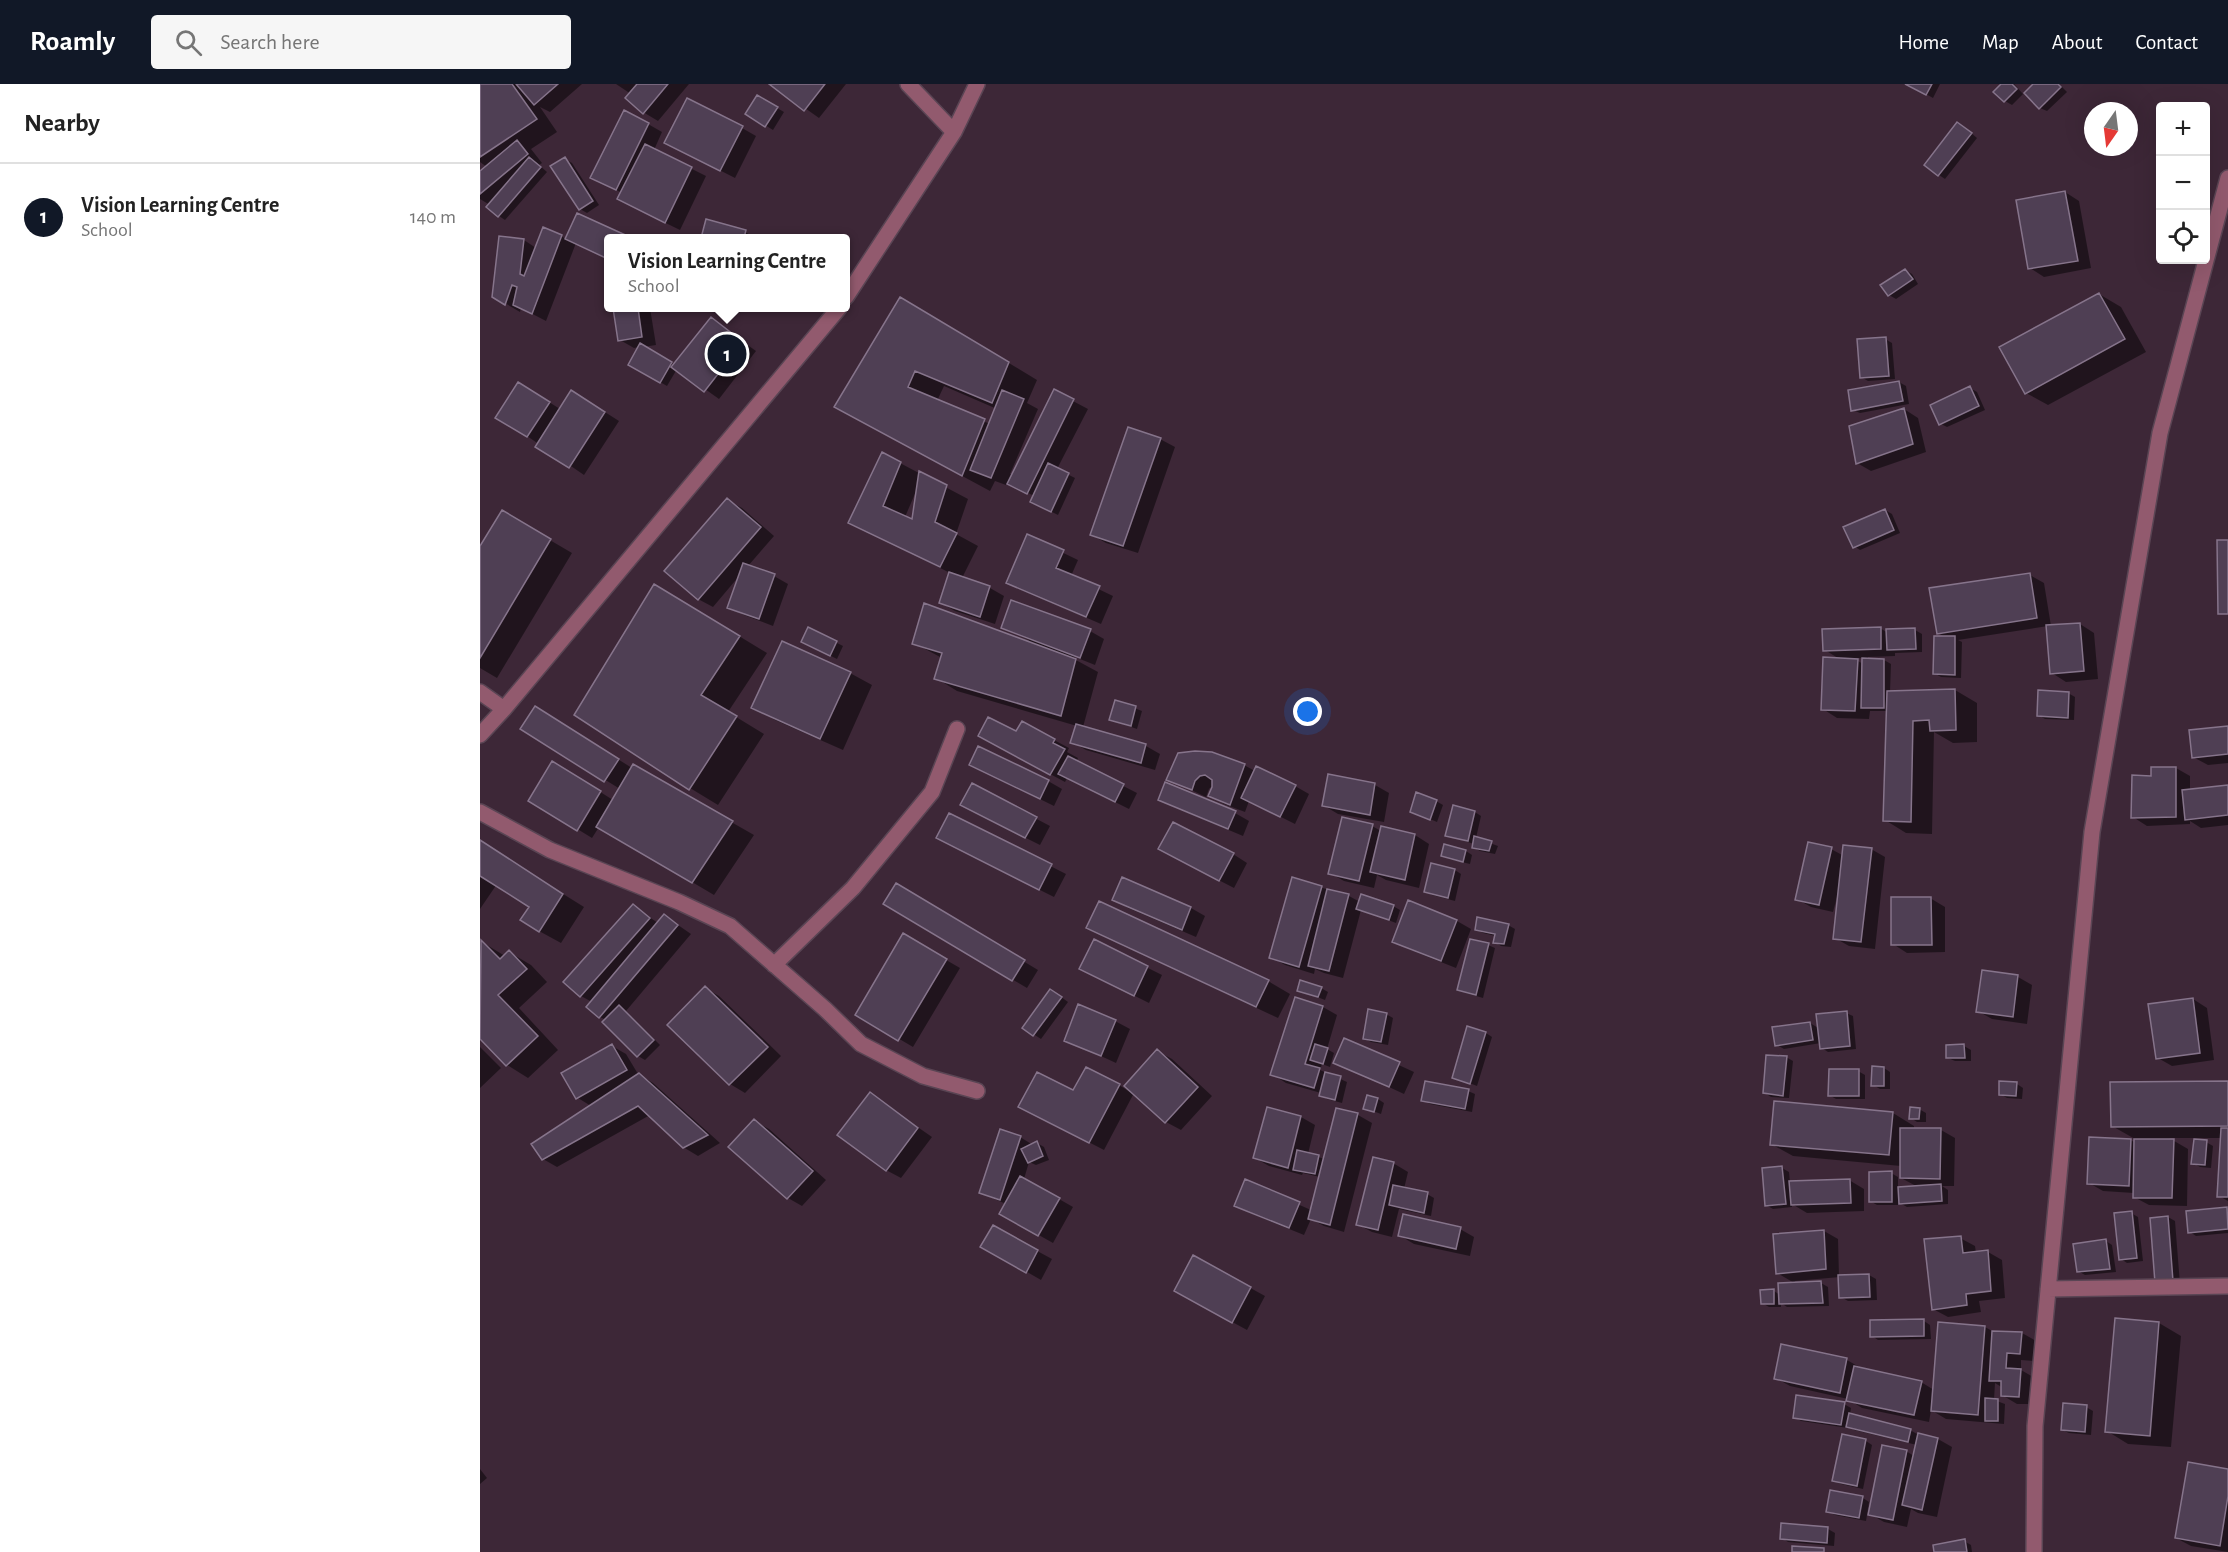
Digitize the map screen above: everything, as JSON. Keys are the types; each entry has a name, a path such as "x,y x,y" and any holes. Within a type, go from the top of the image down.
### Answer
{"street":[{"path":"908,84 954,132"},
{"path":"850,291 954,132 977,84"},
{"path":"2034,1552 2035,1426 2092,832 2160,433 2228,178"},
{"path":"480,735 836,312"},
{"path":"480,692 504,708"},
{"path":"774,965 853,888 932,792 957,729"},
{"path":"480,812 550,850 679,902 730,926 825,1009 861,1044 923,1076 977,1091"},
{"path":"2048,1289 2228,1287"}],"building":[{"path":"480,84 512,84 537,119 480,157"},
{"path":"516,84 558,84 534,105"},
{"path":"637,84 668,84 643,114 625,98"},
{"path":"769,84 825,84 804,111"},
{"path":"1905,84 1932,84 1926,95"},
{"path":"2001,84 2012,84 2017,89 2004,102 1993,92"},
{"path":"2033,84 2058,84 2061,87 2039,109 2024,93"},
{"path":"757,95 778,107 765,127 745,114"},
{"path":"687,98 743,126 720,171 664,143"},
{"path":"624,110 649,123 616,190 590,178"},
{"path":"1957,122 1972,133 1938,176 1924,165"},
{"path":"517,140 528,154 480,194 480,171"},
{"path":"645,144 692,167 665,223 617,199"},
{"path":"529,157 541,167 498,217 486,207"},
{"path":"565,157 593,201 579,210 550,166"},
{"path":"2065,191 2078,261 2028,269 2016,200"},
{"path":"577,213 623,234 604,234 604,257 565,239"},
{"path":"706,219 746,230 745,234 702,234"},
{"path":"543,227 562,235 532,314 513,305 517,287 512,285 505,305 492,297 499,236 524,239 520,274 524,276"},
{"path":"1905,269 1913,279 1888,296 1880,285"},
{"path":"2099,293 2125,339 2025,394 1999,347"},
{"path":"900,297 1009,362 992,403 915,371 908,387 985,419 962,476 834,407"},
{"path":"614,312 639,312 642,337 618,341"},
{"path":"711,317 743,342 704,392 671,367"},
{"path":"1886,337 1889,376 1860,378 1857,339"},
{"path":"640,343 672,362 660,383 628,365"},
{"path":"1899,381 1903,401 1851,411 1848,390"},
{"path":"518,382 550,402 527,437 495,418"},
{"path":"1970,386 1979,406 1939,425 1930,405"},
{"path":"1054,389 1074,399 1027,494 1007,484"},
{"path":"571,390 605,412 569,468 535,447"},
{"path":"1002,390 1024,399 991,478 970,470"},
{"path":"1904,408 1913,444 1856,464 1849,426"},
{"path":"1128,427 1161,438 1123,546 1090,535"},
{"path":"882,452 901,462 883,506 912,519 919,471 947,485 935,522 957,533 940,567 848,523"},
{"path":"1048,463 1069,473 1051,512 1030,502"},
{"path":"727,498 761,527 698,600 664,571"},
{"path":"1885,509 1894,530 1853,548 1843,527"},
{"path":"502,510 551,539 480,658 480,546"},
{"path":"1027,534 1064,550 1056,568 1100,586 1086,617 1006,583"},
{"path":"2217,540 2228,540 2228,614 2218,614"},
{"path":"743,563 775,574 759,619 727,608"},
{"path":"949,572 990,586 980,617 939,603"},
{"path":"2030,573 2037,618 1937,634 1929,588"},
{"path":"654,584 740,636 701,695 737,716 689,790 574,715"},
{"path":"1011,600 1091,629 1080,658 1001,628"},
{"path":"924,603 1076,659 1061,716 934,679 942,653 912,644"},
{"path":"2080,623 2084,671 2050,674 2046,625"},
{"path":"808,627 837,641 830,656 801,642"},
{"path":"1881,627 1881,649 1823,651 1822,629"},
{"path":"1915,628 1916,649 1887,650 1886,629"},
{"path":"1934,636 1955,636 1955,675 1933,674"},
{"path":"782,641 851,672 820,739 751,708"},
{"path":"1823,657 1858,659 1855,711 1821,710"},
{"path":"1862,658 1884,659 1884,708 1861,708"},
{"path":"1955,689 1956,730 1930,731 1929,720 1913,721 1911,822 1883,821 1887,691"},
{"path":"2038,690 2069,692 2068,718 2037,716"},
{"path":"1115,700 1136,706 1131,726 1109,720"},
{"path":"535,706 619,759 604,782 520,729"},
{"path":"988,717 1016,731 1022,721 1055,739 1053,743 1065,749 1050,775 978,736"},
{"path":"1076,724 1146,744 1141,763 1070,743"},
{"path":"2228,726 2228,754 2192,758 2189,730"},
{"path":"978,746 1049,780 1040,799 969,765"},
{"path":"1212,752 1245,764 1230,805 1208,796 1212,780 1205,775 1195,781 1192,790 1166,780 1178,753"},
{"path":"1068,756 1124,784 1115,802 1058,774"},
{"path":"552,761 601,791 577,831 528,801"},
{"path":"633,764 733,821 692,883 596,827"},
{"path":"1256,766 1296,785 1280,817 1241,798"},
{"path":"2151,767 2176,767 2176,817 2131,818 2132,775 2151,776"},
{"path":"1328,774 1375,783 1370,815 1322,806"},
{"path":"1165,782 1236,811 1228,829 1158,800"},
{"path":"972,783 1037,817 1025,838 960,805"},
{"path":"2228,785 2228,815 2185,820 2182,790"},
{"path":"1416,792 1437,800 1430,820 1410,812"},
{"path":"1453,805 1475,811 1468,841 1445,836"},
{"path":"949,813 1052,864 1039,890 936,838"},
{"path":"1342,817 1373,824 1359,881 1328,874"},
{"path":"1173,822 1234,853 1219,881 1158,849"},
{"path":"1381,826 1415,834 1405,880 1370,872"},
{"path":"1474,836 1492,841 1489,851 1472,848"},
{"path":"480,840 563,894 539,932 520,920 529,907 480,876"},
{"path":"1808,842 1832,847 1819,905 1795,900"},
{"path":"1444,844 1466,850 1463,862 1441,856"},
{"path":"1843,845 1872,848 1861,942 1833,939"},
{"path":"1431,863 1455,869 1448,898 1424,892"},
{"path":"1122,877 1191,907 1182,930 1112,900"},
{"path":"1292,877 1322,886 1299,967 1269,958"},
{"path":"896,883 1025,960 1012,981 883,904"},
{"path":"1327,889 1349,894 1329,971 1308,966"},
{"path":"1361,894 1394,905 1389,920 1356,909"},
{"path":"1891,897 1931,897 1932,945 1891,945"},
{"path":"1408,900 1457,920 1441,961 1392,942"},
{"path":"1099,901 1269,980 1256,1007 1086,928"},
{"path":"633,904 650,918 580,997 563,982"},
{"path":"664,914 678,925 599,1018 586,1007"},
{"path":"1477,917 1509,924 1504,944 1493,943 1495,934 1475,930"},
{"path":"903,933 947,959 898,1041 855,1015"},
{"path":"1094,939 1148,966 1134,996 1079,969"},
{"path":"1470,939 1489,943 1476,995 1457,990"},
{"path":"481,940 500,959 509,950 527,969 498,995 538,1036 506,1066 480,1039"},
{"path":"1982,970 2018,975 2013,1017 1976,1012"},
{"path":"1300,980 1322,987 1318,997 1297,991"},
{"path":"705,986 768,1047 729,1085 667,1025"},
{"path":"1050,989 1062,997 1033,1036 1022,1028"},
{"path":"1295,997 1323,1006 1305,1064 1320,1068 1314,1088 1270,1075"},
{"path":"2193,998 2200,1053 2156,1059 2148,1004"},
{"path":"1078,1004 1116,1020 1101,1056 1064,1041"},
{"path":"619,1005 654,1040 637,1057 602,1022"},
{"path":"1368,1009 1387,1013 1381,1042 1363,1039"},
{"path":"1847,1011 1850,1046 1820,1049 1816,1014"},
{"path":"1810,1022 1813,1040 1775,1046 1772,1027"},
{"path":"1467,1026 1486,1032 1470,1084 1452,1078"},
{"path":"1344,1038 1400,1062 1389,1087 1333,1063"},
{"path":"612,1044 627,1070 576,1099 561,1073"},
{"path":"1315,1044 1328,1048 1323,1064 1310,1060"},
{"path":"1964,1044 1965,1058 1946,1058 1946,1045"},
{"path":"1157,1049 1198,1087 1165,1123 1124,1086"},
{"path":"1766,1055 1787,1056 1783,1096 1763,1093"},
{"path":"1872,1066 1884,1067 1884,1086 1871,1086"},
{"path":"1086,1067 1120,1084 1089,1143 1018,1107 1037,1072 1073,1090"},
{"path":"1829,1069 1859,1069 1859,1096 1828,1096"},
{"path":"1325,1072 1341,1076 1335,1100 1319,1096"},
{"path":"639,1073 708,1135 683,1148 638,1106 542,1160 531,1144"},
{"path":"1425,1081 1469,1089 1465,1109 1421,1101"},
{"path":"1999,1081 2017,1082 2016,1096 1999,1095"},
{"path":"2228,1081 2228,1126 2111,1127 2110,1082"},
{"path":"870,1092 918,1128 886,1171 837,1135"},
{"path":"1367,1095 1378,1098 1374,1112 1363,1109"},
{"path":"1774,1101 1893,1112 1889,1155 1770,1145"},
{"path":"1267,1107 1301,1116 1288,1168 1253,1158"},
{"path":"1910,1107 1920,1108 1919,1119 1909,1119"},
{"path":"1336,1108 1358,1113 1330,1225 1308,1219"},
{"path":"754,1119 813,1171 787,1199 728,1147"},
{"path":"1900,1128 1941,1128 1940,1179 1900,1178"},
{"path":"2221,1128 2228,1128 2228,1197 2217,1197"},
{"path":"1000,1129 1021,1136 1000,1200 979,1193"},
{"path":"2089,1137 2131,1139 2129,1186 2087,1184"},
{"path":"2134,1139 2174,1139 2172,1198 2133,1198"},
{"path":"2194,1139 2207,1140 2205,1165 2191,1164"},
{"path":"1037,1141 1043,1156 1028,1163 1021,1149"},
{"path":"1297,1150 1319,1155 1315,1174 1293,1170"},
{"path":"1373,1157 1394,1162 1378,1230 1356,1225"},
{"path":"1782,1166 1786,1204 1765,1206 1762,1168"},
{"path":"1892,1171 1892,1202 1869,1202 1869,1172"},
{"path":"1020,1176 1060,1198 1038,1236 999,1214"},
{"path":"1245,1179 1300,1202 1289,1228 1234,1206"},
{"path":"1850,1179 1851,1203 1791,1205 1789,1181"},
{"path":"1941,1184 1942,1201 1899,1204 1898,1187"},
{"path":"1393,1185 1428,1192 1424,1213 1389,1205"},
{"path":"2227,1207 2228,1229 2188,1233 2186,1211"},
{"path":"2132,1211 2137,1258 2119,1260 2114,1213"},
{"path":"1403,1214 1461,1227 1456,1249 1398,1236"},
{"path":"2168,1216 2173,1281 2155,1283 2150,1218"},
{"path":"993,1225 1038,1250 1026,1273 980,1247"},
{"path":"1824,1230 1826,1269 1776,1274 1773,1234"},
{"path":"1961,1236 1963,1253 1988,1250 1991,1291 1966,1294 1967,1305 1932,1310 1924,1239"},
{"path":"2106,1239 2110,1269 2077,1272 2073,1244"},
{"path":"1193,1255 1251,1287 1232,1323 1174,1291"},
{"path":"1869,1274 1870,1297 1839,1298 1838,1275"},
{"path":"1821,1281 1823,1303 1779,1304 1778,1283"},
{"path":"1774,1289 1774,1304 1761,1304 1760,1290"},
{"path":"2115,1318 2159,1322 2150,1436 2105,1432"},
{"path":"1924,1319 1924,1336 1870,1337 1870,1320"},
{"path":"1938,1322 1985,1326 1978,1415 1931,1411"},
{"path":"1992,1331 2022,1332 2020,1354 2007,1353 2006,1368 2021,1369 2019,1397 2001,1396 2001,1381 1989,1381"},
{"path":"1781,1344 1847,1358 1840,1393 1774,1379"},
{"path":"1854,1366 1922,1381 1914,1415 1846,1401"},
{"path":"1796,1395 1845,1402 1841,1425 1793,1418"},
{"path":"1985,1398 1998,1399 1998,1421 1985,1421"},
{"path":"2063,1403 2087,1405 2085,1432 2061,1430"},
{"path":"1849,1413 1911,1429 1908,1442 1846,1427"},
{"path":"1918,1433 1938,1438 1922,1510 1902,1505"},
{"path":"1842,1434 1866,1439 1857,1486 1832,1481"},
{"path":"1882,1445 1907,1450 1893,1520 1868,1515"},
{"path":"2188,1462 2228,1469 2228,1496 2220,1546 2175,1538"},
{"path":"1830,1490 1863,1496 1859,1518 1826,1512"},
{"path":"1781,1523 1828,1527 1827,1543 1780,1539"},
{"path":"1965,1539 1967,1552 1934,1552 1933,1545"},
{"path":"1792,1546 1824,1548 1824,1552 1792,1552"}],"place":[{"name":"Vision Learning Centre","path":"727,354"}]}
